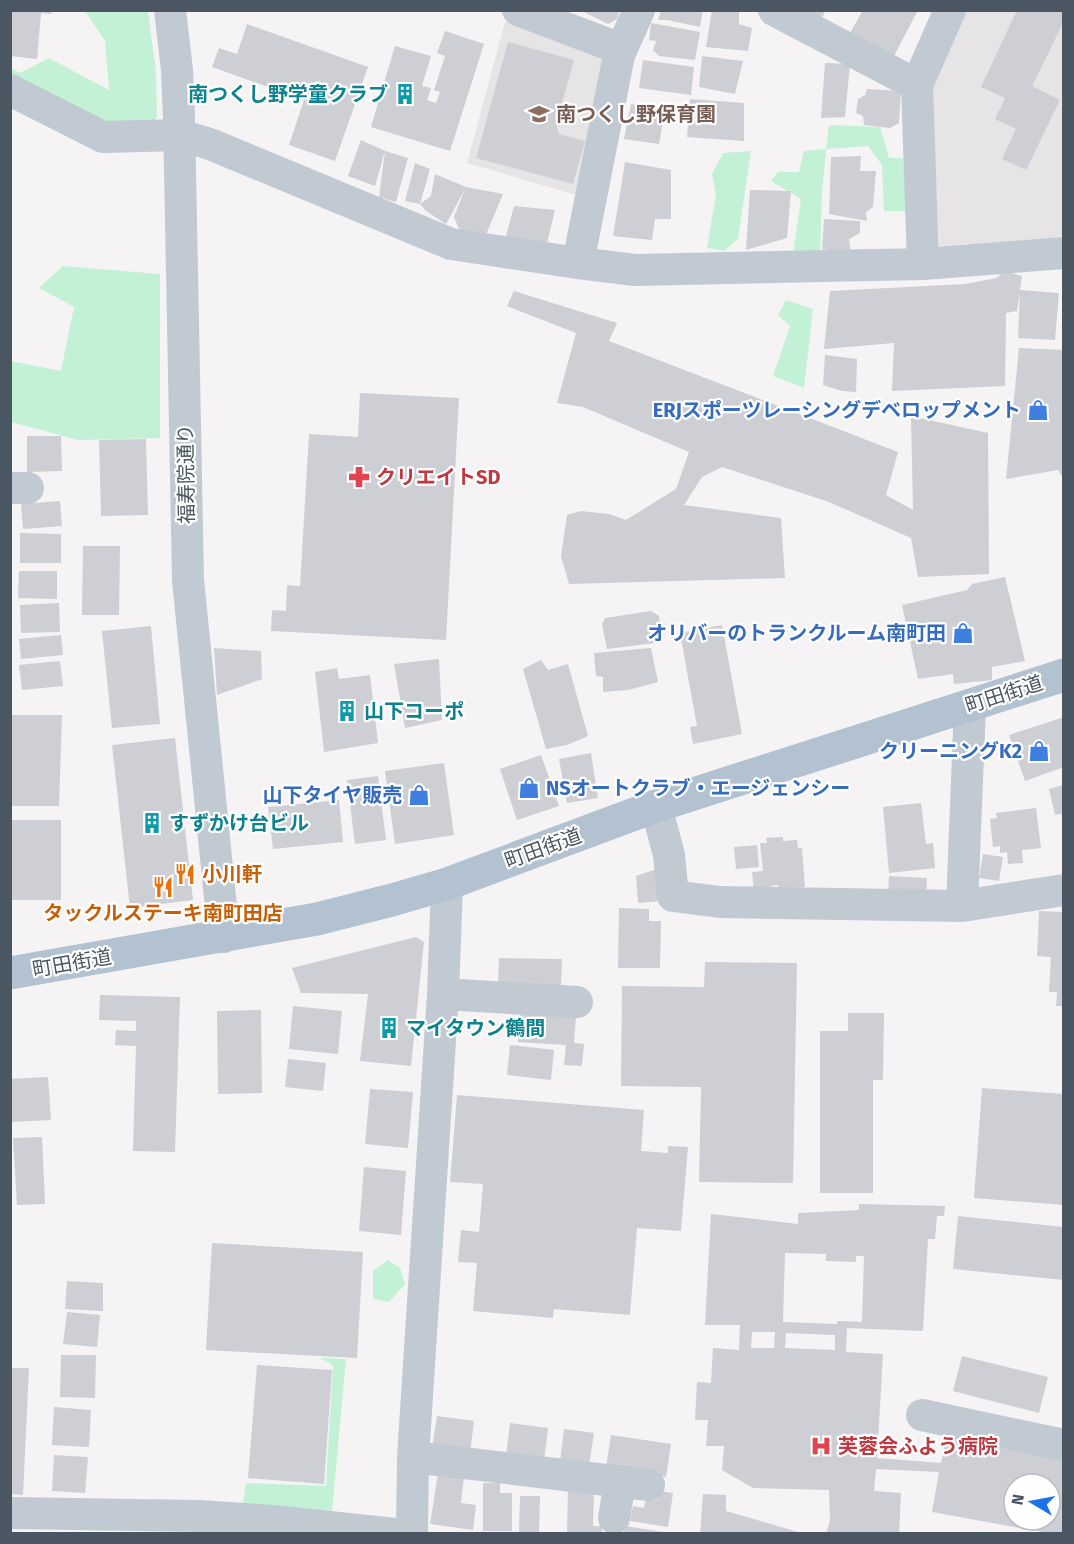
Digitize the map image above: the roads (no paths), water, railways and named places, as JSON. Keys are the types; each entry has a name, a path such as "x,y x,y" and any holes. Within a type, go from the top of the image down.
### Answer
{"main road":[{"name":"町田街道","path":"10,973 224,937 317,919 392,900 447,884 656,806 1064,675"}],"street":[{"name":"福寿院通り","path":"170,10 177,70 180,135 188,580 224,937"},
{"path":"519,10 621,48"},
{"path":"578,262 621,48 639,10"},
{"path":"774,10 917,85"},
{"path":"923,264 917,85 950,10"},
{"path":"10,90 104,137 180,135 210,144 451,244 635,270 923,264 1064,253"},
{"path":"962,906 970,705"},
{"path":"656,806 669,855 673,897 720,902 962,906 1064,890"},
{"path":"412,1533 413,1457 443,994 447,884"},
{"path":"443,994 577,1002"},
{"path":"922,1415 1064,1444"},
{"path":"413,1457 634,1483 614,1518"},
{"path":"10,1513 198,1525 395,1533"}],"place":[{"name":"南つくし野学童クラブ","path":"405,94"},
{"name":"南つくし野保育園","path":"539,114"},
{"name":"ERJスポーツレーシングデベロップメント","path":"1038,410"},
{"name":"クリエイトSD","path":"359,477"},
{"name":"オリバーのトランクルーム南町田","path":"963,633"},
{"name":"山下コーポ","path":"347,711"},
{"name":"クリーニングK2","path":"1039,751"},
{"name":"NSオートクラブ・エージェンシー","path":"529,788"},
{"name":"山下タイヤ販売","path":"419,795"},
{"name":"すずかけ台ビル","path":"152,823"},
{"name":"小川軒","path":"185,874"},
{"name":"タックルステーキ南町田店","path":"163,887"},
{"name":"マイタウン鶴間","path":"389,1028"},
{"name":"芙蓉会ふよう病院","path":"821,1446"}]}
